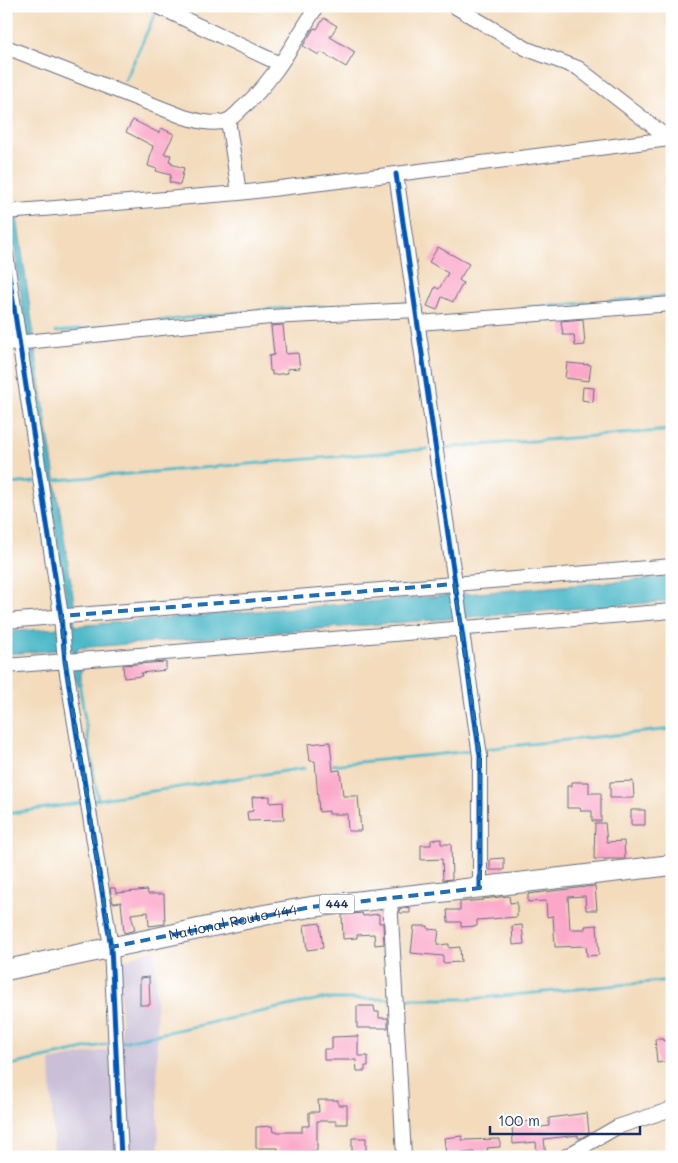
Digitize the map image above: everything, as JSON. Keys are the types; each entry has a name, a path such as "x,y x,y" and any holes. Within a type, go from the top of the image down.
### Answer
{"highway":[{"name":"National Route 444","path":"6,970 264,915 311,907 672,865"}],"street":[{"path":"157,6 280,64"},
{"path":"6,47 184,117 205,122 228,120 250,102 280,64 317,6"},
{"path":"454,6 527,49 578,68 671,138"},
{"path":"228,120 239,193"},
{"path":"6,212 239,193 671,138"},
{"path":"396,174 454,587 480,756 480,888"},
{"path":"6,255 67,618 70,659 111,948 121,1157"},
{"path":"21,342 270,317 417,316 672,304"},
{"path":"6,621 67,618 454,587 672,566"},
{"path":"6,666 460,624 672,611"},
{"path":"390,898 404,1157"},
{"path":"565,1157 617,1127 672,1109"}],"highlighted area":[{"path":"454,584 480,756 480,888 311,907 111,947 65,661 61,616"}],"shaded area":[{"path":"155,949 159,1157 54,1157 50,1061 122,1047 119,962"}],"water":[{"path":"17,217 34,336 27,337 10,218"},
{"path":"35,348 75,609 73,610 75,626 672,577 672,601 77,648 78,663 81,666 81,685 78,686 74,672 73,649 6,654 6,632 71,627 70,609 68,609 28,349"}],"building":[{"path":"324,18 337,26 330,37 355,52 346,67 321,52 319,55 303,46 314,28 317,29"},
{"path":"133,120 159,133 161,128 174,134 164,154 171,155 169,161 172,162 171,164 184,168 180,185 169,182 171,175 156,171 157,169 148,166 153,146 126,132"},
{"path":"438,247 469,264 459,280 463,283 453,302 442,297 437,310 427,306 435,287 439,289 448,273 429,262"},
{"path":"583,319 585,345 575,346 574,335 563,335 561,321"},
{"path":"283,325 286,354 298,353 300,368 287,369 288,373 272,375 269,356 274,355 271,326"},
{"path":"567,363 591,365 589,381 565,378"},
{"path":"583,387 594,388 593,402 582,400"},
{"path":"166,662 166,670 141,673 142,676 124,678 123,665"},
{"path":"330,742 333,771 340,770 343,796 358,796 361,831 348,831 347,814 329,814 329,811 319,812 315,761 310,761 308,744"},
{"path":"633,781 634,798 610,798 610,782"},
{"path":"572,782 589,782 589,793 601,793 601,821 592,821 592,811 581,811 580,808 567,808 567,786 572,786"},
{"path":"270,796 270,803 283,802 284,820 248,821 247,812 253,811 252,797"},
{"path":"631,810 645,810 645,825 631,825"},
{"path":"595,823 605,823 607,842 624,841 625,859 594,859"},
{"path":"441,839 441,844 451,844 452,879 443,880 442,859 421,860 421,845 431,845 431,840"},
{"path":"504,858 504,870 490,870 490,859"},
{"path":"595,886 597,910 586,910 585,896 568,897 570,929 585,929 585,926 597,925 599,955 587,956 586,946 555,947 553,916 547,917 546,901 528,902 528,894"},
{"path":"110,888 115,888 116,893 147,890 148,894 164,894 165,924 149,926 148,912 131,914 135,930 124,933 121,902 113,903"},
{"path":"509,896 510,903 517,902 517,917 477,920 477,926 461,927 461,922 448,922 447,910 460,910 460,902"},
{"path":"410,907 410,913 400,913 399,909"},
{"path":"362,913 363,916 379,914 379,923 383,923 384,944 375,945 374,934 357,935 357,938 343,939 342,915"},
{"path":"320,923 323,948 307,950 304,925"},
{"path":"522,925 524,944 513,945 512,926"},
{"path":"414,926 428,926 428,929 439,930 437,945 449,944 449,948 460,947 461,962 443,963 443,956 411,953"},
{"path":"149,977 150,1005 140,1005 140,978"},
{"path":"357,1006 374,1006 375,1012 379,1012 379,1018 388,1018 388,1028 357,1028"},
{"path":"358,1036 358,1056 368,1056 368,1066 365,1066 365,1071 357,1071 356,1060 324,1060 324,1049 332,1049 332,1037"},
{"path":"655,1039 663,1039 663,1041 672,1040 672,1061 657,1063"},
{"path":"318,1100 338,1100 338,1105 347,1105 347,1124 336,1124 336,1121 317,1121 317,1151 278,1153 278,1148 256,1148 256,1127 272,1126 273,1132 302,1132 302,1126 309,1126 309,1112 319,1112"},
{"path":"587,1113 589,1133 581,1138 578,1138 578,1135 544,1139 546,1157 537,1157 536,1142 513,1144 512,1123 533,1121 534,1128 549,1126 549,1118"},
{"path":"462,1136 462,1140 500,1139 500,1147 487,1148 488,1157 475,1157 474,1152 446,1155 444,1138"},
{"path":"352,1138 366,1138 366,1157 352,1157"}],"waterway":[{"path":"125,81 156,12"},
{"path":"6,205 53,201"},
{"path":"523,308 672,296"},
{"path":"56,332 270,309 410,303"},
{"path":"6,337 13,336"},
{"path":"442,448 672,430"},
{"path":"45,481 428,449"},
{"path":"6,484 35,482"},
{"path":"79,682 98,800"},
{"path":"483,749 672,729"},
{"path":"330,765 471,751"},
{"path":"94,800 305,768"},
{"path":"6,814 80,803"},
{"path":"401,999 470,999 672,980"},
{"path":"122,1042 320,999 389,999"},
{"path":"6,1066 107,1044"}],"cycle path":[{"path":"396,174 480,756 480,888"},
{"path":"6,255 61,616 65,661 111,947 121,1157"}]}
